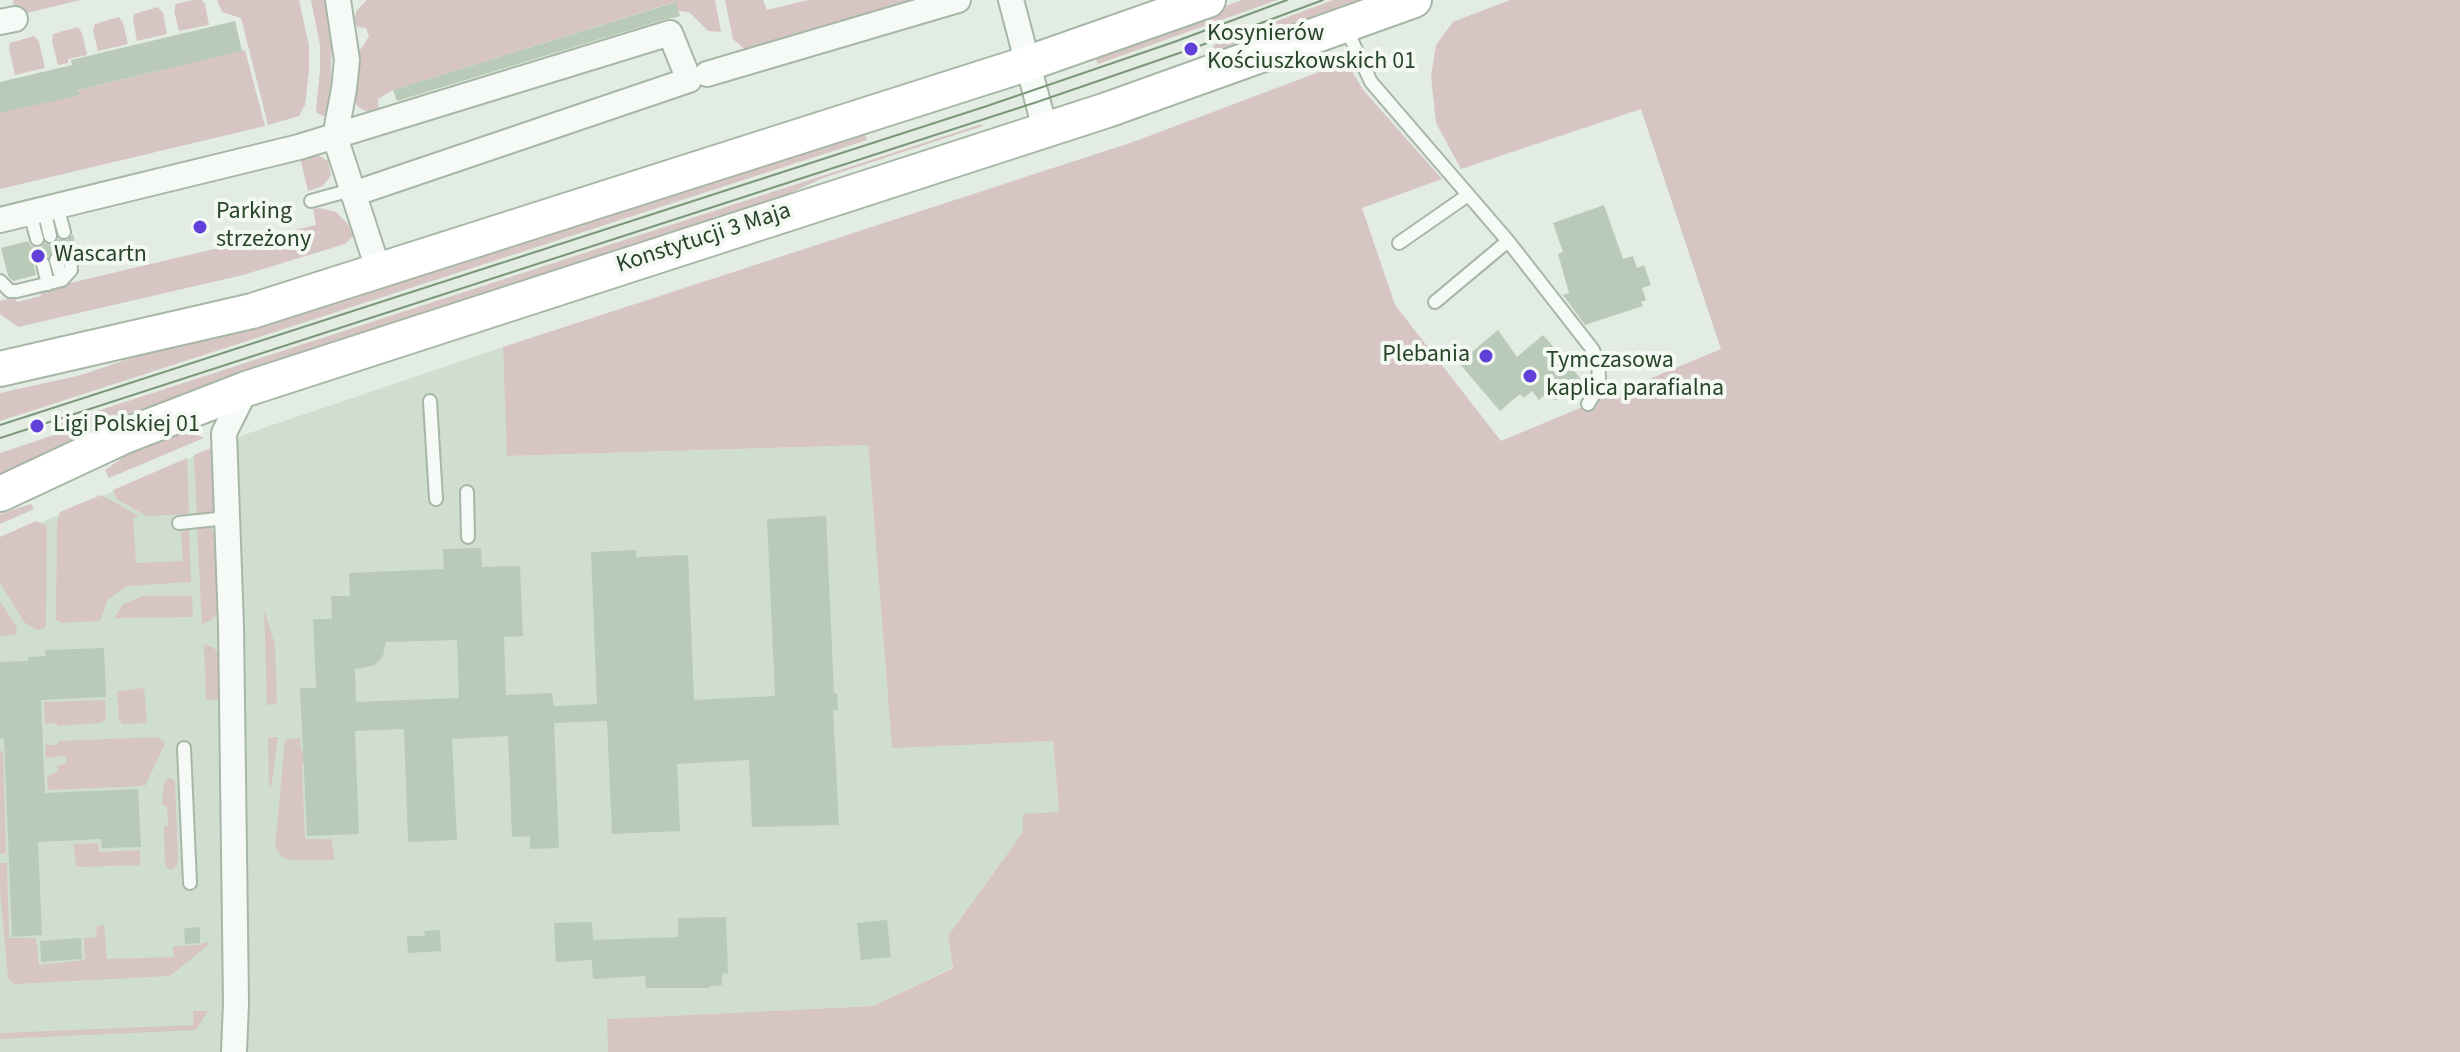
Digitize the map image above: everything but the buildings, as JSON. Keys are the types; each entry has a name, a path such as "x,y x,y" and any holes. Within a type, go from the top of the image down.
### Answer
{"street":[{"path":"338,0 347,60 335,137 379,272"},
{"path":"707,74 958,0"},
{"path":"1011,0 1045,129"},
{"path":"0,369 252,311 1026,64 1208,0"},
{"name":"Konstytucji 3 Maja","path":"0,494 122,437 246,389 1200,78 1414,0"},
{"path":"0,220 335,137 670,33 689,80 352,192"},
{"path":"234,1052 231,626 224,433 246,389"},
{"path":"181,413 224,433"}],"lane":[{"path":"1345,26 1371,82 1508,241 1593,350 1599,377 1596,391 1588,404"},
{"path":"311,201 352,192"},
{"path":"1399,243 1468,195"},
{"path":"44,209 64,232"},
{"path":"44,209 50,236"},
{"path":"37,239 44,209"},
{"path":"1435,302 1508,241"},
{"path":"0,281 10,291 17,291 62,280 71,270 70,257"},
{"path":"56,260 62,280"},
{"path":"43,264 48,284"},
{"path":"430,401 436,499"},
{"path":"467,492 468,537"},
{"path":"179,523 227,518"},
{"path":"184,748 190,883"}],"shaded area":[{"path":"13,0 80,0 15,16"},
{"path":"202,0 205,4 209,25 179,31 174,11 176,4"},
{"path":"217,0 299,0 309,46 309,70 305,105 299,116 268,125 241,18 222,12"},
{"path":"311,0 324,0 332,44 326,117 317,113 316,108 320,45"},
{"path":"367,0 715,0 721,32 708,31 689,12 679,11 675,2 393,90 378,99 379,113 370,113 358,107 353,99 352,56 362,48 369,36 366,28 357,27 354,19 357,10"},
{"path":"725,0 763,0 767,10 808,0 935,0 749,53 733,39"},
{"path":"1242,0 1277,0 1098,64 1094,54"},
{"path":"1333,0 1380,0 1217,54 1213,45"},
{"path":"1510,0 2460,0 2460,1052 608,1052 607,1019 873,1006 953,968 948,936 1023,832 1023,814 1059,812 1053,741 892,748 868,445 507,456 503,347 1133,142 1346,62 1364,91 1442,179 1362,208 1395,305 1501,441 1721,349 1641,109 1461,169 1436,123 1431,76 1436,45 1453,22"},
{"path":"158,7 163,13 167,34 137,41 134,14"},
{"path":"119,17 128,44 98,51 93,30 95,24"},
{"path":"78,27 87,55 68,59 68,63 58,65 53,34"},
{"path":"34,36 39,42 45,68 15,75 10,43"},
{"path":"245,50 265,126 0,189 0,113 79,94 79,90"},
{"path":"982,124 823,178 753,210 0,480 0,453 57,434 54,425"},
{"path":"864,130 867,140 0,421 0,393 81,375"},
{"path":"316,154 328,161 331,175 323,186 308,191 300,157"},
{"path":"313,209 336,212 348,224 353,236 345,244 243,275 18,327 0,314 0,301 15,297 17,302 41,296 40,290 316,225"},
{"path":"503,347 508,456 868,445 892,747 1053,741 1059,812 1023,832 948,936 953,967 873,1006 608,1019 608,1052 0,1052 0,540 249,433"},
{"path":"186,430 204,438 109,478 105,470 141,445"},
{"path":"211,448 214,506 212,512 197,514 194,455"},
{"path":"187,458 189,514 147,516 117,499 113,490"},
{"path":"101,495 139,516 133,518 136,563 183,561 181,532 183,529 189,530 191,582 128,586 108,599 100,621 61,623 56,619 57,524 60,512"},
{"path":"31,504 34,509 0,524 0,514"},
{"path":"36,521 47,526 46,625 37,630 25,623 0,583 0,537"},
{"path":"197,528 211,528 216,536 219,609 215,617 202,625"},
{"path":"143,596 192,596 193,617 114,618 123,604"},
{"path":"0,601 16,626 17,633 14,635 0,636"},
{"path":"264,610 275,645 277,704 267,705"},
{"path":"204,644 214,648 220,657 221,699 206,700"},
{"path":"144,688 147,723 122,724 117,691"},
{"path":"105,700 106,719 100,723 45,724 44,702"},
{"path":"157,737 164,741 164,746 145,786 48,790 47,776 58,772 57,766 67,760 64,756 46,758 45,745 58,745 58,741"},
{"path":"268,737 278,737 271,788 269,784"},
{"path":"300,738 301,750 316,750 317,764 302,764 305,839 331,839 335,860 292,860 282,857 275,847 285,740"},
{"path":"0,751 3,751 6,853 0,854"},
{"path":"170,778 175,781 178,862 170,870 165,865 167,806 162,805 164,784"},
{"path":"98,843 99,852 140,850 140,865 76,865 73,844"},
{"path":"0,863 7,863 9,938 36,938 39,965 85,960 84,938 96,937 97,926 104,925 107,959 174,957 173,946 207,942 208,945 170,976 14,984 8,978"},
{"path":"193,1011 208,1011 196,1030 0,1039 0,1033 193,1025"}],"tram line":[{"path":"0,425 987,106 1287,0"},
{"path":"0,438 1037,102 1323,0"}],"place":[{"name":"Kosynierów Kościuszkowskich 01","path":"1191,49"},
{"name":"Parking strzeżony","path":"200,227"},
{"name":"Wascartn","path":"38,256"},
{"name":"Plebania","path":"1486,356"},
{"name":"Tymczasowa kaplica parafialna","path":"1530,376"},
{"name":"Ligi Polskiej 01","path":"37,426"}]}
